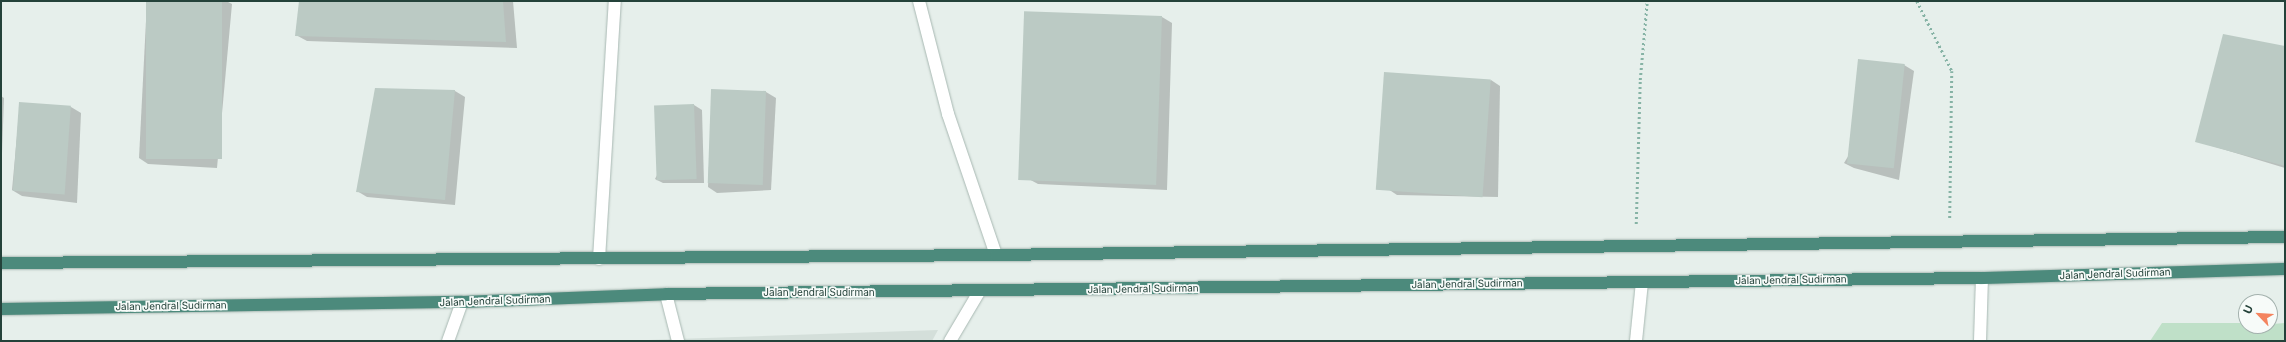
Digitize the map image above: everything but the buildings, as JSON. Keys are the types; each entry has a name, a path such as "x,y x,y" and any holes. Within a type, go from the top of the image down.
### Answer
{"highway":[{"path":"1,263 996,255 1636,244 2285,237"},
{"name":"Jalan Jendral Sudirman","path":"1,309 462,302 666,294 979,292 1982,278 2285,270"}],"street":[{"path":"598,259 615,1"},
{"path":"919,1 948,114 996,255"},
{"path":"1980,341 1982,278"},
{"path":"1636,341 1642,282"},
{"path":"950,341 979,292"},
{"path":"666,294 678,341"},
{"path":"448,341 462,302"}],"path":[{"path":"1636,244 1640,80 1646,1"},
{"path":"1917,1 1952,71 1952,240"}],"shaded area":[{"path":"938,330 932,341 619,341"}],"green space":[{"path":"2162,323 2238,323 2238,334 2278,334 2278,324 2285,323 2285,341 2150,341"}]}
